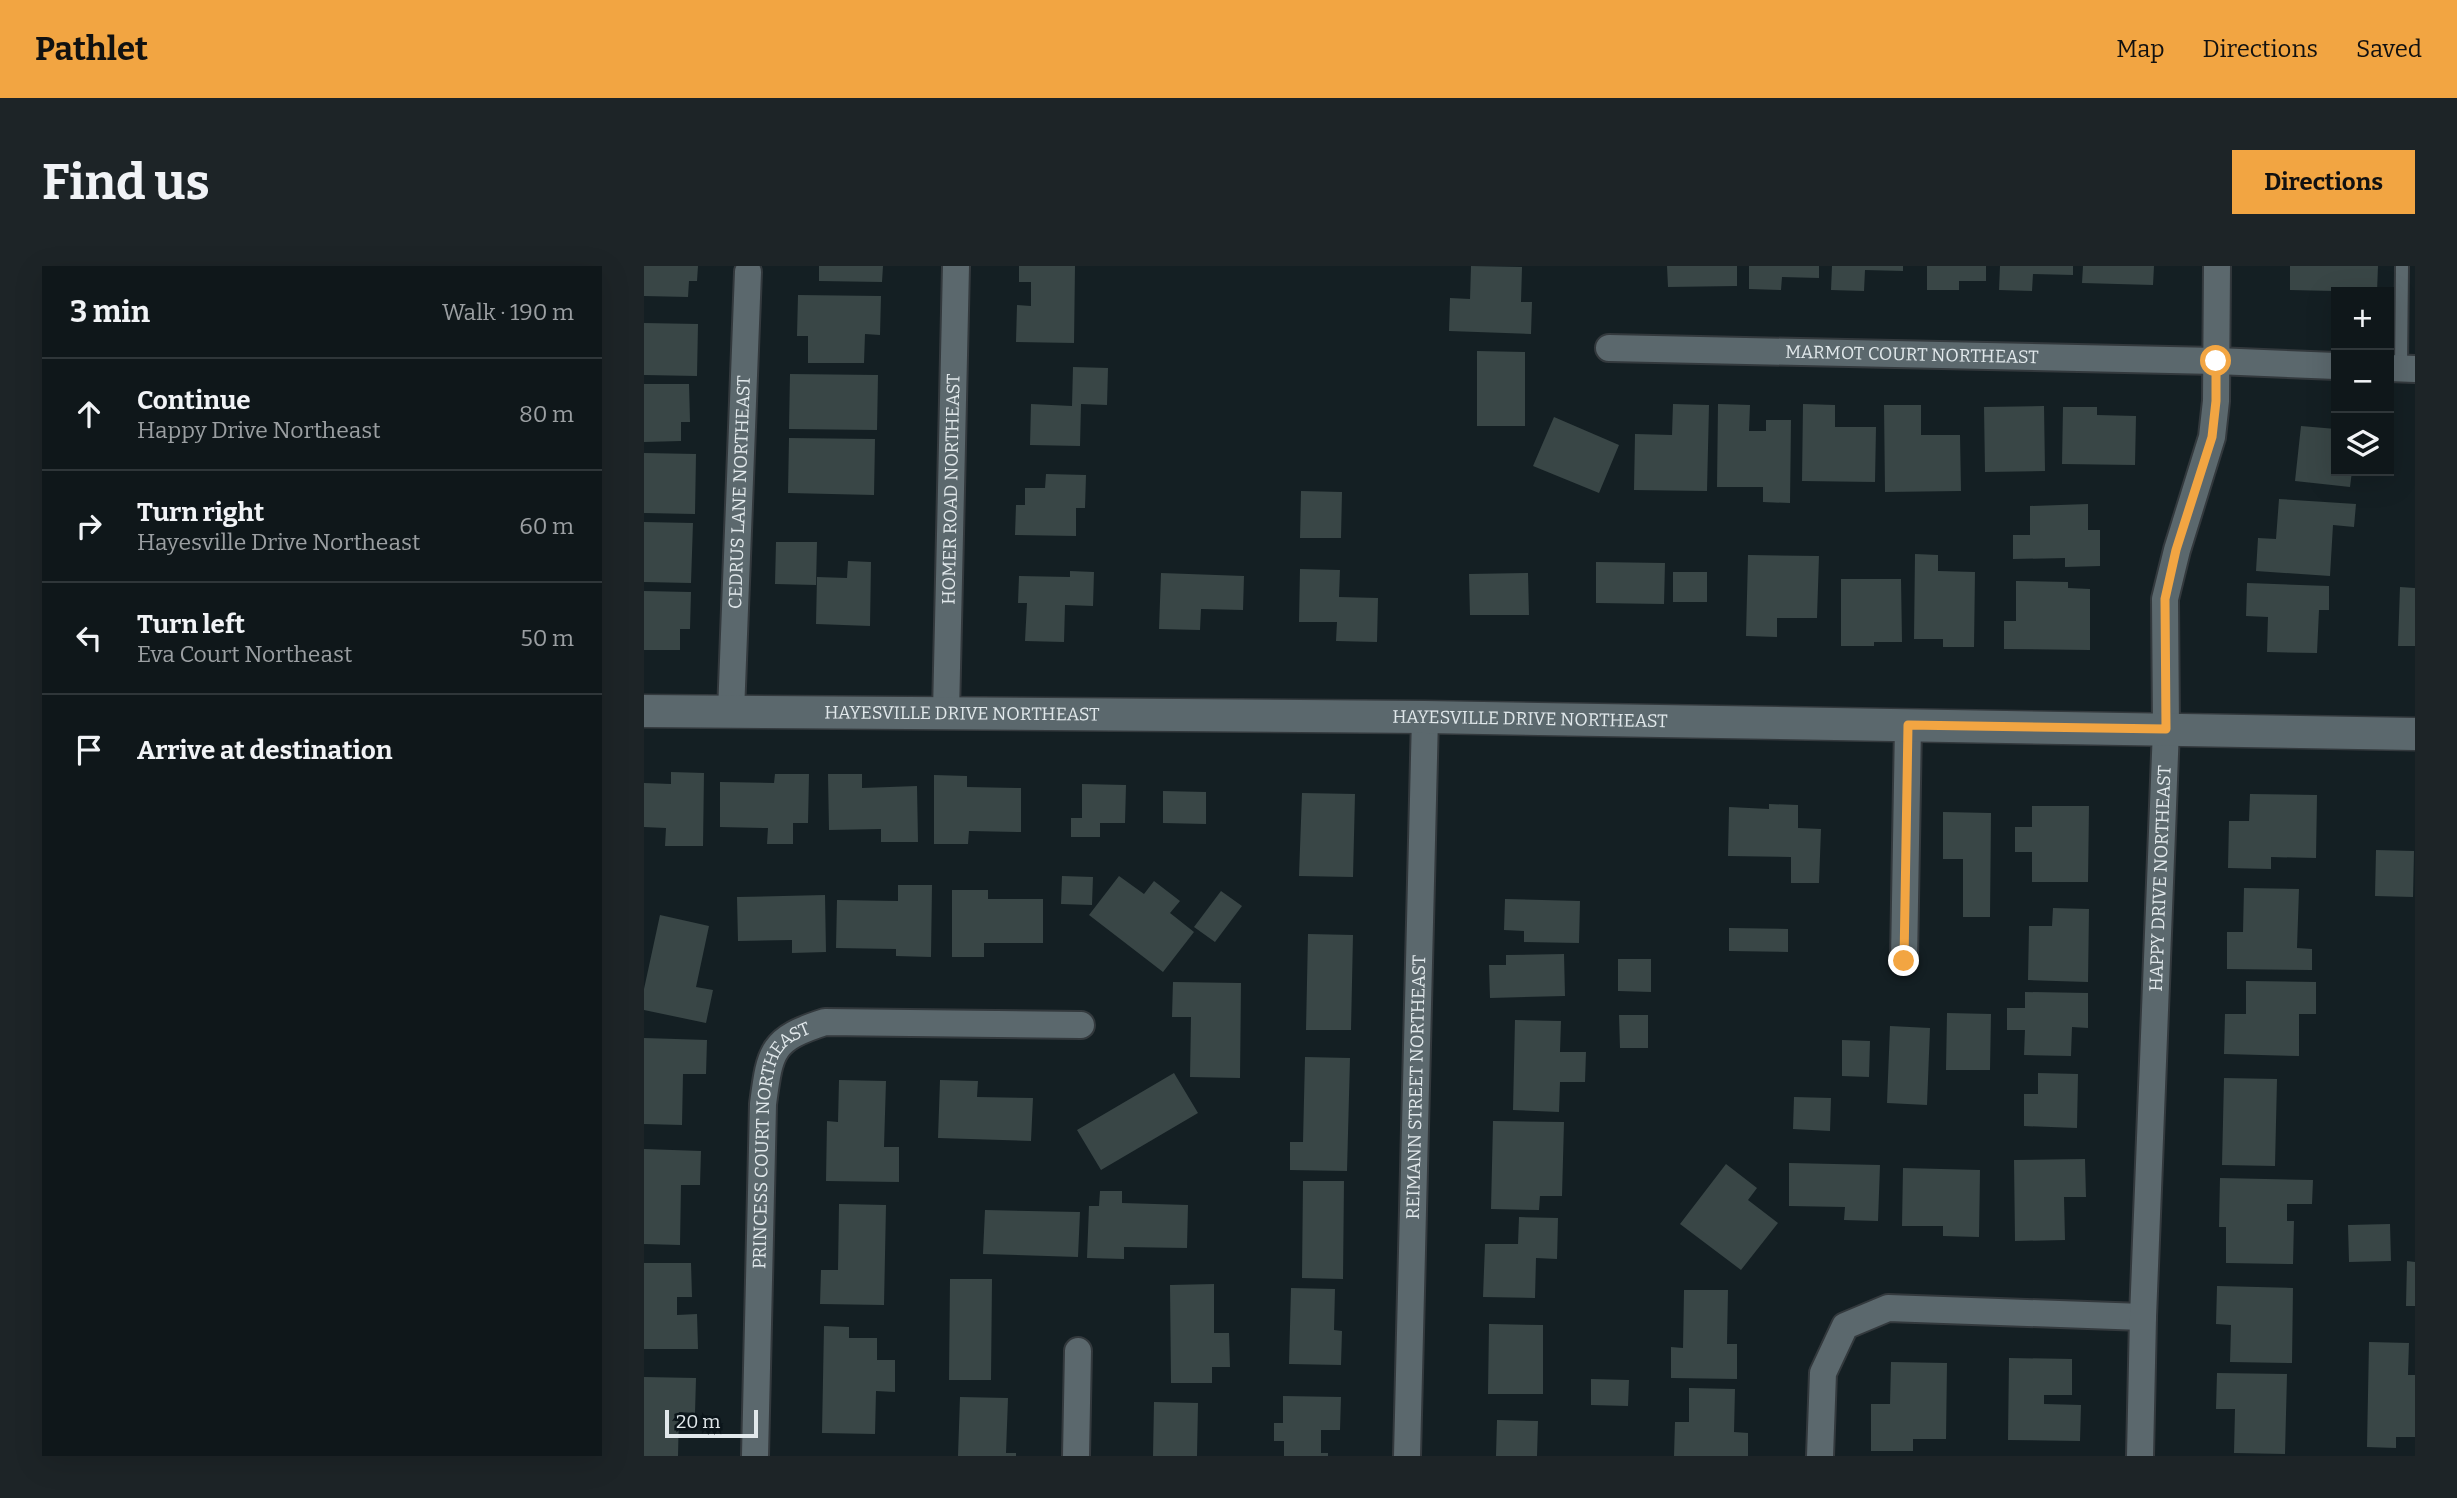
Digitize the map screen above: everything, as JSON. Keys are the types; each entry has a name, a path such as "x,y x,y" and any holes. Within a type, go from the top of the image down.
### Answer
{"street":[{"name":"HOMER ROAD NORTHEAST","path":"946,713 956,266"},
{"name":"HAPPY DRIVE NORTHEAST","path":"2140,1456 2166,729 2165,599 2176,550 2212,437 2216,401 2217,266"},
{"name":"CEDRUS LANE NORTHEAST","path":"730,712 748,272"},
{"name":"MARMOT COURT NORTHEAST","path":"1609,348 2331,366"},
{"name":"HAYESVILLE DRIVE NORTHEAST","path":"644,711 1425,717 2415,734"},
{"name":"REIMANN STREET NORTHEAST","path":"1407,1456 1425,717"},
{"path":"1904,961 1908,725"},
{"name":"PRINCESS COURT NORTHEAST","path":"755,1456 763,1104 768,1066 776,1049 795,1032 825,1023 1081,1025"},
{"path":"1820,1456 1823,1373 1845,1326 1888,1308 2143,1317"},
{"path":"1076,1456 1079,1351"}],"lane":[{"path":"2402,266 2402,369"}],"building":[{"path":"644,266 698,266 697,281 689,281 688,297 644,296"},
{"path":"819,266 883,266 882,282 819,281"},
{"path":"1019,266 1075,266 1074,343 1016,342 1017,305 1031,306 1031,282 1019,282"},
{"path":"1471,266 1522,267 1521,302 1532,302 1531,334 1449,331 1450,298 1470,299"},
{"path":"1667,266 1737,266 1737,286 1668,287"},
{"path":"1749,266 1819,266 1819,278 1782,277 1781,290 1749,289"},
{"path":"1832,266 1903,266 1903,271 1865,270 1864,291 1831,290"},
{"path":"1927,266 1986,266 1986,281 1959,281 1959,290 1927,290"},
{"path":"2000,266 2073,266 2073,275 2033,274 2032,291 1999,290"},
{"path":"2083,266 2154,266 2153,285 2082,283"},
{"path":"2290,266 2378,266 2377,287 2331,287 2331,291 2290,290"},
{"path":"798,295 881,296 880,335 865,334 864,363 808,363 808,336 797,336"},
{"path":"644,323 698,324 697,376 644,375"},
{"path":"1477,351 1525,352 1525,426 1477,426"},
{"path":"1073,367 1108,368 1107,405 1081,404 1080,446 1030,445 1031,404 1072,406"},
{"path":"790,374 878,375 877,430 789,429"},
{"path":"644,384 689,384 690,422 681,422 681,441 644,442"},
{"path":"1673,404 1709,405 1707,491 1634,490 1635,434 1672,435"},
{"path":"1718,404 1750,405 1749,431 1766,431 1766,420 1791,420 1790,503 1763,502 1763,487 1717,487"},
{"path":"1803,404 1835,405 1835,427 1876,427 1875,482 1802,481"},
{"path":"1884,405 1921,405 1921,435 1960,435 1961,491 1885,492"},
{"path":"2044,406 2045,471 1985,472 1984,407"},
{"path":"2063,407 2097,407 2097,415 2136,416 2135,465 2062,464"},
{"path":"1554,417 1619,445 1599,493 1533,466"},
{"path":"2301,426 2331,429 2331,476 2351,476 2350,487 2295,481"},
{"path":"789,438 875,439 874,495 788,493"},
{"path":"644,453 696,454 695,514 644,513"},
{"path":"1046,474 1086,475 1085,508 1076,508 1076,536 1015,535 1016,505 1025,505 1025,488 1045,488"},
{"path":"1301,491 1342,492 1341,538 1300,538"},
{"path":"2279,499 2356,504 2354,527 2333,525 2330,576 2256,571 2258,538 2276,539"},
{"path":"2088,504 2088,530 2100,530 2100,566 2065,567 2065,558 2013,559 2013,535 2030,535 2030,506"},
{"path":"644,522 693,523 691,583 644,582"},
{"path":"776,542 817,542 816,585 775,584"},
{"path":"1915,554 1938,555 1938,571 1975,572 1974,647 1943,647 1943,639 1914,639"},
{"path":"1748,555 1819,556 1817,618 1777,618 1777,637 1746,636"},
{"path":"848,561 871,562 870,626 816,624 817,577 847,578"},
{"path":"1596,562 1665,563 1664,604 1596,603"},
{"path":"1300,569 1340,570 1339,597 1378,598 1377,642 1336,641 1337,622 1299,622"},
{"path":"1070,571 1094,572 1093,606 1065,605 1064,642 1025,641 1027,603 1018,603 1019,576 1070,577"},
{"path":"1673,572 1707,572 1707,602 1673,602"},
{"path":"1161,573 1244,576 1243,610 1201,609 1200,630 1159,629"},
{"path":"1528,573 1529,615 1470,615 1469,574"},
{"path":"1841,579 1901,579 1902,642 1874,642 1874,646 1841,646"},
{"path":"2016,581 2068,582 2068,588 2090,589 2090,650 2004,649 2004,621 2016,621"},
{"path":"2247,583 2329,586 2329,610 2319,610 2317,653 2267,652 2268,617 2246,616"},
{"path":"2400,587 2415,588 2415,646 2398,646"},
{"path":"644,591 691,592 690,629 680,629 680,650 644,650"},
{"path":"671,772 704,773 703,846 665,846 666,828 644,827 644,783 671,784"},
{"path":"775,774 809,774 808,823 793,823 793,844 767,844 768,828 720,827 720,782 774,783"},
{"path":"828,774 862,774 862,788 917,786 918,842 881,842 881,829 829,830"},
{"path":"934,775 967,776 967,787 1021,788 1021,832 969,831 968,844 934,844"},
{"path":"1082,784 1126,785 1125,823 1100,823 1100,837 1071,837 1071,818 1082,818"},
{"path":"1163,791 1206,792 1206,824 1163,823"},
{"path":"1302,793 1355,794 1353,877 1299,876"},
{"path":"2250,794 2317,795 2316,858 2271,857 2271,869 2228,868 2229,821 2249,821"},
{"path":"1769,804 1798,805 1798,828 1821,829 1819,883 1791,883 1791,857 1728,856 1729,807 1769,809"},
{"path":"2032,806 2089,806 2088,882 2032,882 2032,852 2015,852 2015,827 2032,827"},
{"path":"1943,812 1991,813 1990,917 1963,917 1963,859 1943,859"},
{"path":"2376,850 2414,851 2413,897 2375,896"},
{"path":"1062,876 1093,877 1092,905 1061,904"},
{"path":"1119,876 1144,894 1154,881 1180,901 1170,913 1194,932 1163,972 1089,915"},
{"path":"898,885 932,885 931,957 896,956 896,949 836,948 837,900 898,901"},
{"path":"2244,888 2299,889 2297,948 2312,949 2312,970 2227,969 2227,932 2243,932"},
{"path":"952,890 988,890 988,899 1043,899 1043,943 984,943 984,957 952,957"},
{"path":"1221,891 1242,906 1215,942 1194,927"},
{"path":"825,895 826,952 792,953 792,940 738,941 737,897"},
{"path":"1505,899 1580,901 1579,943 1524,942 1524,931 1504,930"},
{"path":"2053,908 2089,909 2088,982 2028,980 2029,926 2052,926"},
{"path":"660,915 709,926 696,987 713,990 706,1023 644,1010 644,989"},
{"path":"1729,928 1788,929 1788,952 1729,951"},
{"path":"1308,934 1353,935 1351,1030 1306,1030"},
{"path":"1564,954 1565,996 1490,998 1489,965 1506,965 1506,955"},
{"path":"1618,959 1651,959 1651,992 1618,991"},
{"path":"2246,981 2316,982 2316,1014 2299,1014 2299,1056 2224,1054 2225,1014 2246,1014"},
{"path":"1173,982 1241,983 1240,1078 1190,1077 1191,1017 1172,1017"},
{"path":"2025,992 2088,993 2088,1028 2072,1027 2071,1056 2024,1055 2025,1030 2007,1030 2007,1008 2025,1008"},
{"path":"1947,1013 1991,1014 1990,1070 1946,1070"},
{"path":"1619,1015 1648,1015 1648,1048 1620,1048"},
{"path":"1515,1020 1561,1021 1560,1052 1586,1052 1585,1082 1560,1082 1559,1112 1513,1110"},
{"path":"1890,1026 1930,1028 1927,1105 1887,1103"},
{"path":"644,1038 707,1040 706,1074 683,1074 682,1125 644,1124"},
{"path":"1842,1040 1870,1041 1869,1077 1842,1076"},
{"path":"1305,1057 1350,1058 1347,1171 1290,1170 1290,1142 1303,1142"},
{"path":"1174,1073 1198,1113 1101,1170 1077,1130"},
{"path":"2038,1073 2078,1074 2077,1128 2024,1126 2024,1094 2038,1094"},
{"path":"2224,1078 2277,1079 2275,1166 2222,1165"},
{"path":"839,1080 886,1081 884,1147 899,1147 899,1182 826,1181 827,1121 838,1122"},
{"path":"940,1080 978,1081 977,1097 1033,1098 1031,1141 938,1138"},
{"path":"1794,1097 1831,1098 1830,1131 1793,1129"},
{"path":"1493,1121 1564,1122 1562,1196 1540,1196 1539,1210 1491,1209"},
{"path":"644,1149 701,1151 700,1185 681,1185 680,1245 644,1244"},
{"path":"2085,1159 2086,1197 2064,1197 2065,1240 2015,1241 2014,1160"},
{"path":"1789,1163 1880,1165 1878,1221 1844,1220 1845,1207 1789,1206"},
{"path":"1726,1164 1757,1188 1748,1200 1778,1223 1741,1270 1680,1224"},
{"path":"1903,1168 1980,1170 1979,1237 1943,1236 1943,1226 1902,1226"},
{"path":"2220,1178 2313,1180 2312,1204 2287,1204 2287,1221 2294,1221 2293,1264 2226,1263 2226,1227 2219,1227"},
{"path":"1303,1181 1344,1181 1343,1279 1302,1278"},
{"path":"1100,1191 1122,1191 1122,1203 1188,1205 1187,1248 1124,1247 1124,1259 1087,1258 1089,1206 1099,1206"},
{"path":"839,1204 886,1205 884,1305 820,1304 821,1270 838,1270"},
{"path":"985,1210 1080,1212 1078,1257 983,1254"},
{"path":"1519,1217 1558,1218 1557,1259 1536,1258 1535,1298 1483,1297 1485,1244 1518,1244"},
{"path":"2390,1224 2391,1261 2349,1262 2348,1225"},
{"path":"2407,1261 2415,1262 2415,1306 2406,1306"},
{"path":"644,1263 691,1263 692,1297 677,1297 677,1315 697,1314 698,1349 644,1349"},
{"path":"950,1279 992,1279 991,1380 949,1380"},
{"path":"1214,1284 1214,1333 1229,1333 1230,1367 1212,1367 1212,1383 1171,1383 1170,1285"},
{"path":"2217,1286 2293,1288 2292,1363 2230,1362 2231,1325 2216,1324"},
{"path":"1291,1288 1335,1289 1334,1330 1342,1331 1341,1365 1289,1364"},
{"path":"1684,1290 1728,1290 1727,1344 1737,1344 1737,1379 1671,1378 1671,1347 1683,1348"},
{"path":"1489,1324 1543,1325 1543,1394 1488,1394"},
{"path":"824,1326 849,1327 849,1338 877,1338 877,1360 895,1360 895,1392 876,1391 875,1434 822,1433"},
{"path":"2369,1342 2409,1343 2408,1375 2415,1375 2415,1437 2396,1437 2396,1448 2367,1447"},
{"path":"2009,1358 2072,1359 2072,1395 2044,1395 2044,1404 2081,1405 2080,1441 2008,1440"},
{"path":"1891,1362 1947,1363 1946,1439 1913,1439 1913,1451 1871,1451 1871,1404 1890,1404"},
{"path":"2217,1373 2287,1374 2285,1454 2234,1453 2235,1409 2216,1409"},
{"path":"644,1377 696,1378 695,1413 679,1412 678,1456 644,1456"},
{"path":"1591,1379 1629,1380 1628,1406 1591,1405"},
{"path":"1689,1388 1735,1389 1734,1432 1748,1433 1748,1456 1674,1456 1675,1422 1689,1422"},
{"path":"1283,1396 1341,1397 1340,1430 1321,1430 1321,1453 1328,1453 1328,1456 1284,1456 1284,1441 1274,1441 1274,1423 1283,1423"},
{"path":"960,1397 1008,1398 1006,1453 1016,1453 1016,1456 958,1456"},
{"path":"1154,1402 1198,1403 1197,1456 1153,1456"},
{"path":"1497,1420 1538,1421 1537,1456 1496,1456"}],"route":[{"path":"1904,961 1908,725 2166,729 2165,599 2176,550 2212,437 2216,401 2216,361"}]}
